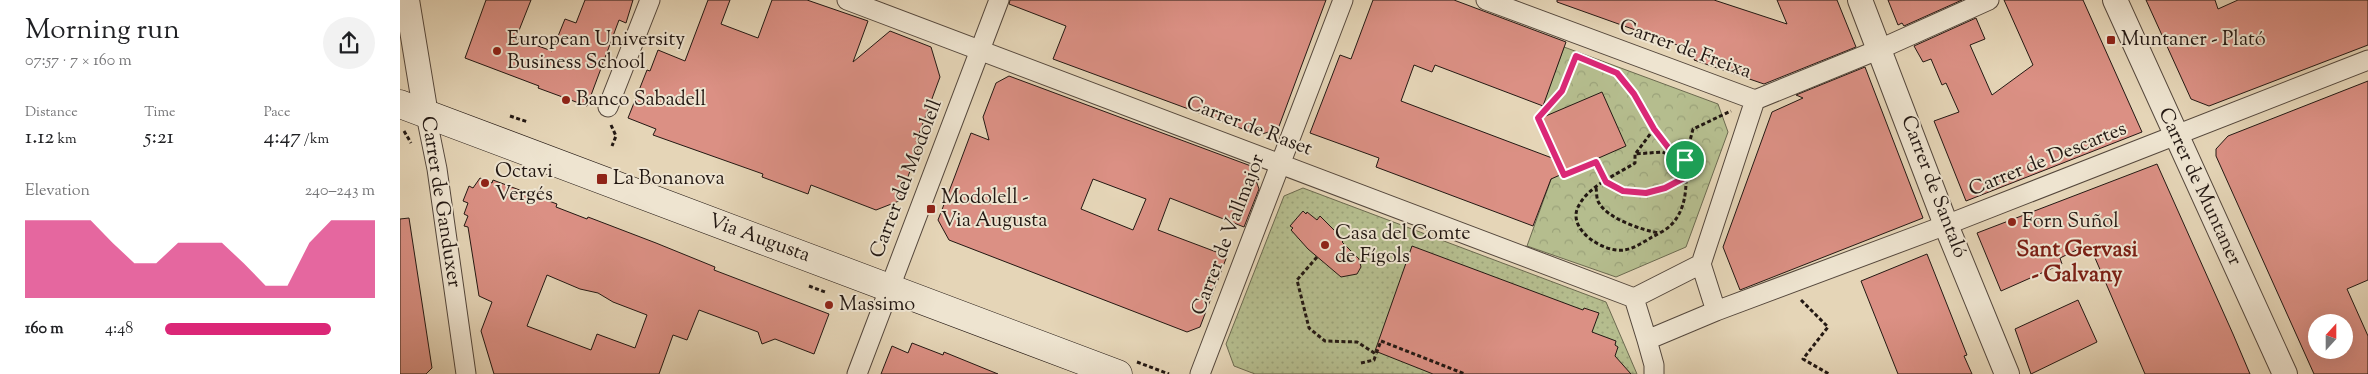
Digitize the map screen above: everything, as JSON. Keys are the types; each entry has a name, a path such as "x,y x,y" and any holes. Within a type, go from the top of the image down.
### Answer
{"main road":[{"name":"Via Augusta","path":"400,104 1118,374"}],"street":[{"name":"Carrer de Ganduxer","path":"407,0 436,169 466,374"},
{"path":"608,107 650,0"},
{"name":"Carrer de Raset","path":"848,0 1634,298"},
{"name":"Carrer del Modolell","path":"857,374 999,0"},
{"name":"Carrer de Vallmajor","path":"1200,374 1343,0"},
{"name":"Carrer de Freixa","path":"1486,0 1755,100"},
{"name":"Carrer de Santaló","path":"1860,0 1946,225 2007,374"},
{"path":"1716,311 1701,264 1755,100 1880,49 1989,0"},
{"name":"Carrer de Muntaner","path":"2115,0 2285,374"},
{"name":"Carrer de Descartes","path":"1647,340 1716,311 1946,225 2368,60"},
{"path":"1654,374 1654,365 1634,298 1701,264"}],"path":[{"path":"1579,46 1562,91 1538,118 1564,175 1595,161 1606,182 1623,191 1646,193 1665,188 1686,177"},
{"path":"1576,56 1617,73 1634,94 1654,129 1674,155"},
{"path":"1654,129 1635,154 1635,163 1588,193 1577,209 1576,222 1582,231 1595,242 1612,249 1624,250 1643,243 1671,226 1680,212 1687,187 1685,160 1693,129 1755,100"},
{"path":"510,116 528,122"},
{"path":"612,146 616,136"},
{"path":"1635,154 1662,152 1685,160"},
{"path":"1596,188 1598,203 1606,211 1636,227 1659,233"},
{"path":"1317,257 1297,280 1310,328 1325,341 1357,342 1376,354"},
{"path":"809,286 825,292"},
{"path":"1797,296 1828,327 1803,359 1829,374"},
{"path":"1361,363 1374,360 1381,341 1466,374"}],"green space":[{"path":"1564,47 1718,104 1728,132 1686,247 1616,277 1527,246 1558,160 1538,118"},
{"path":"1303,188 1606,302 1637,374 1255,374 1234,366 1226,344 1284,196"}],"building":[{"path":"486,0 531,0 516,38 552,51 565,19 576,23 585,0 633,0 626,23 619,20 587,106 465,58"},
{"path":"708,0 730,0 721,24 758,38 772,0 807,0 868,21 853,62 890,31 931,47 940,77 916,142 920,144 899,201 876,210 811,185 808,194 762,177 763,174 653,135 656,129 628,118 647,70 650,71 658,50 685,61"},
{"path":"1010,0 1326,0 1278,129 1259,135 1053,59 1066,26 1009,4"},
{"path":"1373,0 1454,0 1566,42 1543,106 1435,65 1432,72 1414,65 1401,101 1560,161 1541,118 1602,92 1626,146 1551,179 1533,226 1376,167 1379,158 1310,133 1340,55 1351,59"},
{"path":"1557,0 1714,0 1787,24 1777,0 1837,0 1856,47 1764,84 1694,60 1697,52 1557,2"},
{"path":"1888,0 1962,0 1904,26 1902,23 1898,25"},
{"path":"2004,0 2083,0 2142,132 1966,201 1934,121 1959,112 1946,83 1942,85 1931,59 1923,62 1914,46 1976,18 1985,39 1970,45 1992,95 2033,65"},
{"path":"2146,0 2215,0 2218,9 2238,0 2368,0 2368,45 2209,106 2191,99"},
{"path":"1865,67 1923,218 1740,290 1723,247 1772,112 1803,98 1796,95"},
{"path":"1009,76 1251,166 1259,189 1244,227 1170,198 1158,230 1227,256 1200,327 1187,332 949,240 938,220 971,133 989,140 983,117 996,83","holes":["1093,179 1146,199 1133,230 1081,209"]},
{"path":"2368,81 2368,280 2347,289 2368,336 2368,374 2314,374 2216,156 2216,149 2228,136"},
{"path":"2157,164 2250,374 2145,374 2089,244 2060,258 2062,264 2001,291 1977,233"},
{"path":"480,178 492,183 493,180 557,204 556,207 587,219 588,217 656,243 715,267 714,270 829,314 814,354 775,339 762,344 758,332 699,310 687,340 673,335 659,374 494,374 481,331 492,302 479,296 468,227 464,226 468,216 464,214 468,203 463,201 469,186 473,188","holes":["547,275 580,289 598,293 613,302 647,315 635,348 597,334 591,350 527,326"]},
{"name":"Casa del Comte de Fígols","path":"1303,211 1317,220 1320,216 1344,240 1342,242 1359,259 1361,267 1357,274 1341,277 1308,249 1291,230 1293,228 1290,226"},
{"path":"409,218 432,368 426,374 400,374 400,219"},
{"path":"1412,246 1583,310 1584,308 1599,313 1592,332 1616,341 1615,345 1618,347 1615,356 1631,374 1433,374 1375,351"},
{"path":"1927,254 1967,355 1964,356 1972,374 1898,374 1861,281"},
{"path":"2078,300 2097,342 2031,374 2015,329"},
{"path":"912,343 943,355 944,352 998,374 881,374 892,346 908,353"}],"place":[{"name":"Muntaner - Plató","path":"2111,40"},
{"name":"European University Business School","path":"497,51"},
{"name":"Banco Sabadell","path":"566,100"},
{"name":"La Bonanova","path":"602,179"},
{"name":"Octavi Vergés","path":"485,183"},
{"name":"Modolell - Via Augusta","path":"931,209"},
{"name":"Forn Suñol","path":"2012,222"},
{"name":"Casa del Comte de Fígols","path":"1325,245"},
{"name":"Massimo","path":"829,305"}],"district":[{"name":"Sant Gervasi - Galvany","path":"2077,264"}],"route":[{"path":"1576,56 1617,73 1634,94 1654,129 1674,155 1685,160 1686,177 1665,188 1646,193 1623,191 1606,182 1596,162 1564,175 1538,118 1562,91 1576,56"}]}
